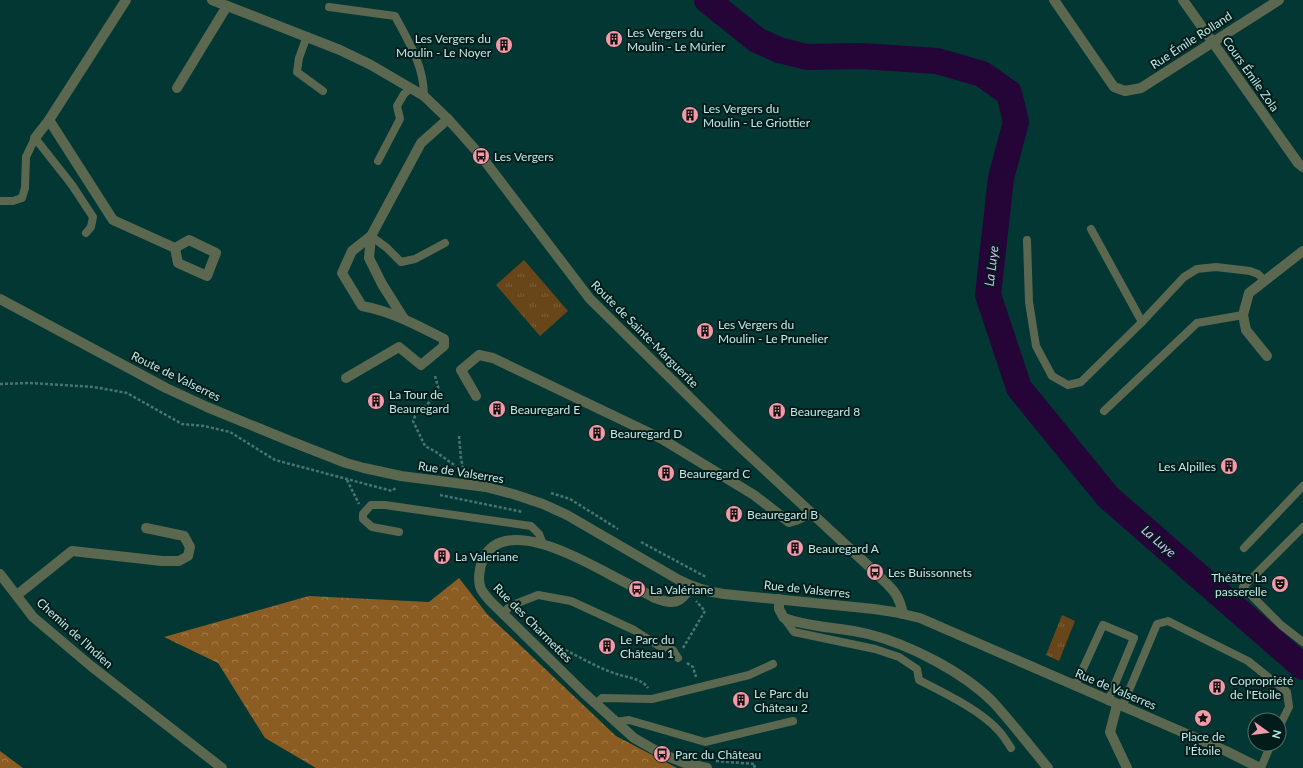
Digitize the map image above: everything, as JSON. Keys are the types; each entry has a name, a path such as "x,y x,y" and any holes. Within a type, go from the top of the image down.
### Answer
{"street":[{"path":"35,138 49,120 126,0"},
{"name":"Route de Sainte-Marguerite","path":"212,0 307,36 371,64 424,96 448,119 481,156 590,299 736,443 895,592 900,601 903,614"},
{"name":"Rue Émile Rolland","path":"1054,0 1114,87 1125,92 1141,88 1279,0"},
{"name":"Cours Émile Zola","path":"1183,0 1301,165"},
{"path":"177,88 227,6"},
{"path":"346,378 399,347 421,365 444,346 444,339 404,319 370,307 362,306 342,273 352,251 371,236 421,143 448,119"},
{"path":"49,120 113,220 175,248"},
{"path":"371,236 370,258 382,284 404,319"},
{"path":"1267,356 1246,330 1243,315 1249,293 1303,251"},
{"name":"Route de Valserres","path":"0,300 166,388 283,439 346,463"},
{"path":"476,396 461,370 480,355 493,358 662,439 754,495 789,522 811,513"},
{"name":"Rue de Valserres","path":"346,463 401,476 486,487 543,504 567,515 691,586 708,592 874,609 920,618 1226,751 1261,768"},
{"path":"17,595 72,551 162,561 179,561 188,556 190,547 184,536 146,528"},
{"name":"Rue des Charmettes","path":"691,586 679,601 670,603 664,602 580,558 543,544 527,540 513,540 500,543 487,551 482,561 479,575 480,588 490,601 615,722 634,738 662,754 685,763 707,768"},
{"name":"Chemin de l'Indien","path":"0,574 33,617 91,666 222,768"},
{"path":"779,599 779,609 784,618 867,634 893,641 919,652 970,683 992,701 1048,768"},
{"path":"1116,704 1110,732 1127,768"}],"lane":[{"path":"329,7 395,16 413,49 420,68 424,86 424,96"},
{"path":"307,36 299,58 297,72 323,91"},
{"path":"378,161 400,119 397,106 404,94 411,88"},
{"path":"0,202 13,201 22,198 25,188 26,157 35,138 72,185 93,217 91,227 86,233"},
{"path":"1091,229 1142,322"},
{"path":"371,236 387,248 401,262 415,259 445,242"},
{"path":"1027,240 1029,302 1036,346 1052,376 1068,385 1081,382 1142,322 1184,277 1197,269 1216,267 1250,271 1258,274 1264,280"},
{"path":"1104,411 1197,323 1243,315"},
{"path":"1244,548 1303,486"},
{"path":"399,532 372,527 363,519 363,514 371,505 385,505 531,526 538,534 543,544"},
{"path":"1303,527 1243,587 1281,625 1303,642"},
{"path":"504,614 510,606 538,595 571,601 634,630 659,646 673,650 678,658"},
{"path":"784,618 794,632 875,649 899,657 918,669 920,680 956,699 999,730 1011,748"},
{"path":"1116,704 1157,624 1168,622 1248,661 1287,692 1289,706 1286,712"},
{"path":"1075,686 1103,625 1134,638 1116,704"},
{"path":"596,704 602,698 652,699 749,675 773,664"},
{"path":"615,722 628,720 705,742 793,721"},
{"path":"1261,768 1268,752"}],"path":[{"path":"435,376 439,390 433,399 416,414 413,421 425,446 464,472 459,436"},
{"path":"0,384 30,383 94,387 127,394 182,424 204,426 230,432 275,460 392,491 399,486 401,476"},
{"path":"347,480 363,514"},
{"path":"549,492 570,499 619,530"},
{"path":"638,541 711,579"},
{"path":"683,648 705,611 697,601"},
{"path":"549,643 570,651 614,673 644,682"}],"green space":[{"path":"524,260 568,311 540,336 496,285"},
{"path":"459,578 487,614 616,736 677,768 316,768 265,738 218,663 164,637 309,596 429,602"},
{"path":"1062,615 1075,621 1059,661 1046,655"},
{"path":"0,751 23,768 0,768"}],"waterway":[{"name":"La Luye","path":"707,0 757,40 779,50 807,57 861,56 937,61 982,74 1009,93 1016,122 1001,178 988,295 1019,388 1108,497 1303,667"}],"place":[{"name":"Les Vergers du Moulin - Le Mûrier","path":"614,39"},
{"name":"Les Vergers du Moulin - Le Noyer","path":"504,45"},
{"name":"Les Vergers du Moulin - Le Griottier","path":"690,115"},
{"name":"Les Vergers","path":"481,156"},
{"name":"Les Vergers du Moulin - Le Prunelier","path":"705,331"},
{"name":"La Tour de Beauregard","path":"376,401"},
{"name":"Beauregard E","path":"497,409"},
{"name":"Beauregard 8","path":"777,411"},
{"name":"Beauregard D","path":"597,433"},
{"name":"Les Alpilles","path":"1229,466"},
{"name":"Beauregard C","path":"666,473"},
{"name":"Beauregard B","path":"734,514"},
{"name":"Beauregard A","path":"795,548"},
{"name":"La Valeriane","path":"442,556"},
{"name":"Les Buissonnets","path":"875,572"},
{"name":"Théâtre La passerelle","path":"1280,584"},
{"name":"La Valériane","path":"637,589"},
{"name":"Le Parc du Château 1","path":"607,646"},
{"name":"Copropriété de l'Etoile","path":"1217,687"},
{"name":"Le Parc du Château 2","path":"741,700"},
{"name":"Place de l'Étoile","path":"1203,718"},
{"name":"Parc du Château","path":"662,754"}]}
